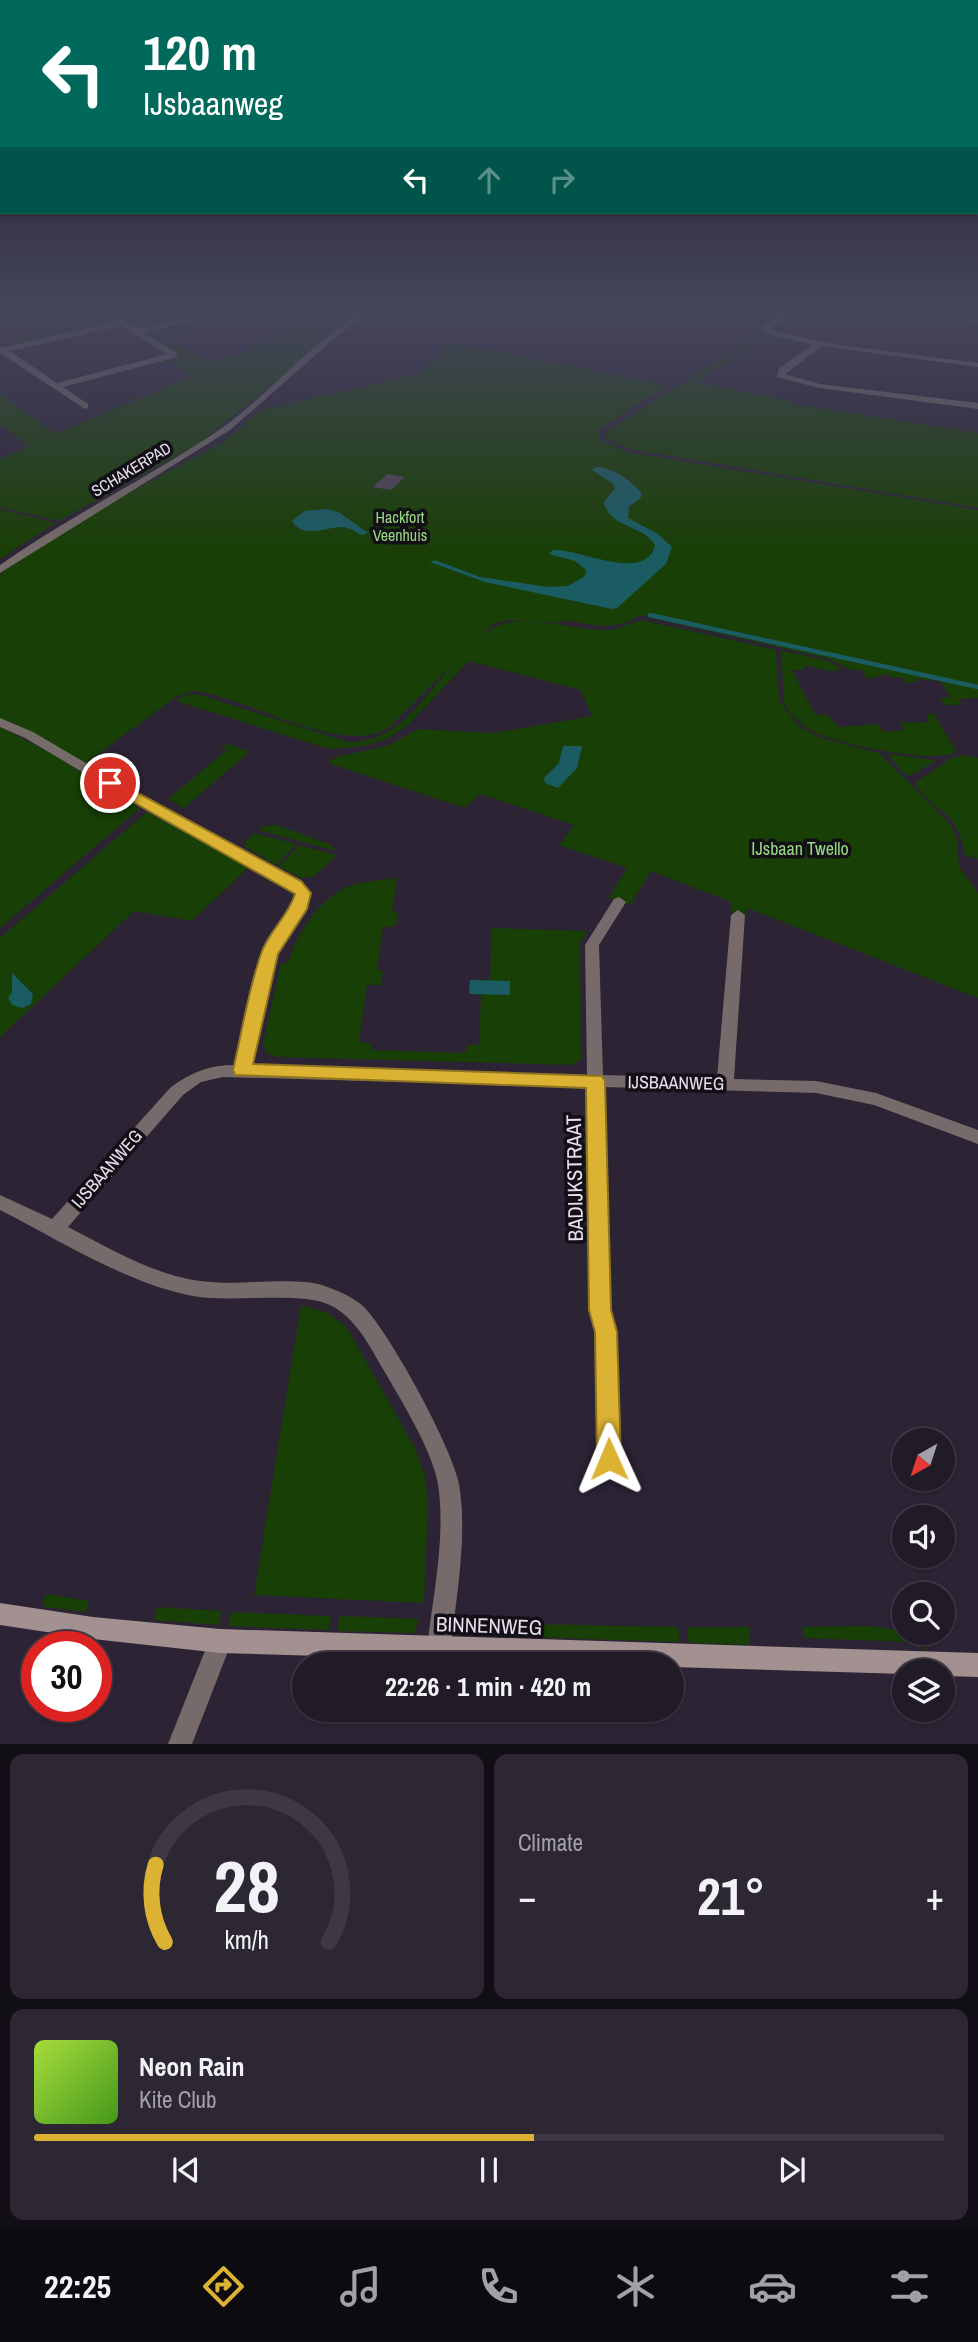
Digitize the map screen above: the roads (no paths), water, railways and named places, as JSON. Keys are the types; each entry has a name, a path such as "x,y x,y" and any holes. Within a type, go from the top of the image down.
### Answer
{"street":[{"path":"65,391 85,405"},
{"name":"SCHAKERPAD","path":"0,570 67,525 227,428 271,391"},
{"path":"862,391 978,406"},
{"path":"0,723 29,735 173,821 300,889 303,900 269,954 242,1070"},
{"name":"BADIJKSTRAAT","path":"609,1459 606,1332 600,1310 592,945 619,902"},
{"path":"725,1084 738,915"},
{"name":"IJSBAANWEG","path":"55,1229 177,1091 197,1077 242,1070 725,1084 848,1092 978,1137"},
{"path":"0,1202 147,1275 196,1288 317,1292 336,1298 358,1315 393,1370 445,1469 448,1529 439,1648"},
{"name":"BINNENWEG","path":"0,1614 93,1628 220,1641 978,1665"},
{"path":"180,1744 220,1641"}],"waterway":[{"path":"650,615 978,687"}],"park label":[{"name":"Hackfort Veenhuis","path":"400,526"},
{"name":"IJsbaan Twello","path":"800,849"}]}
